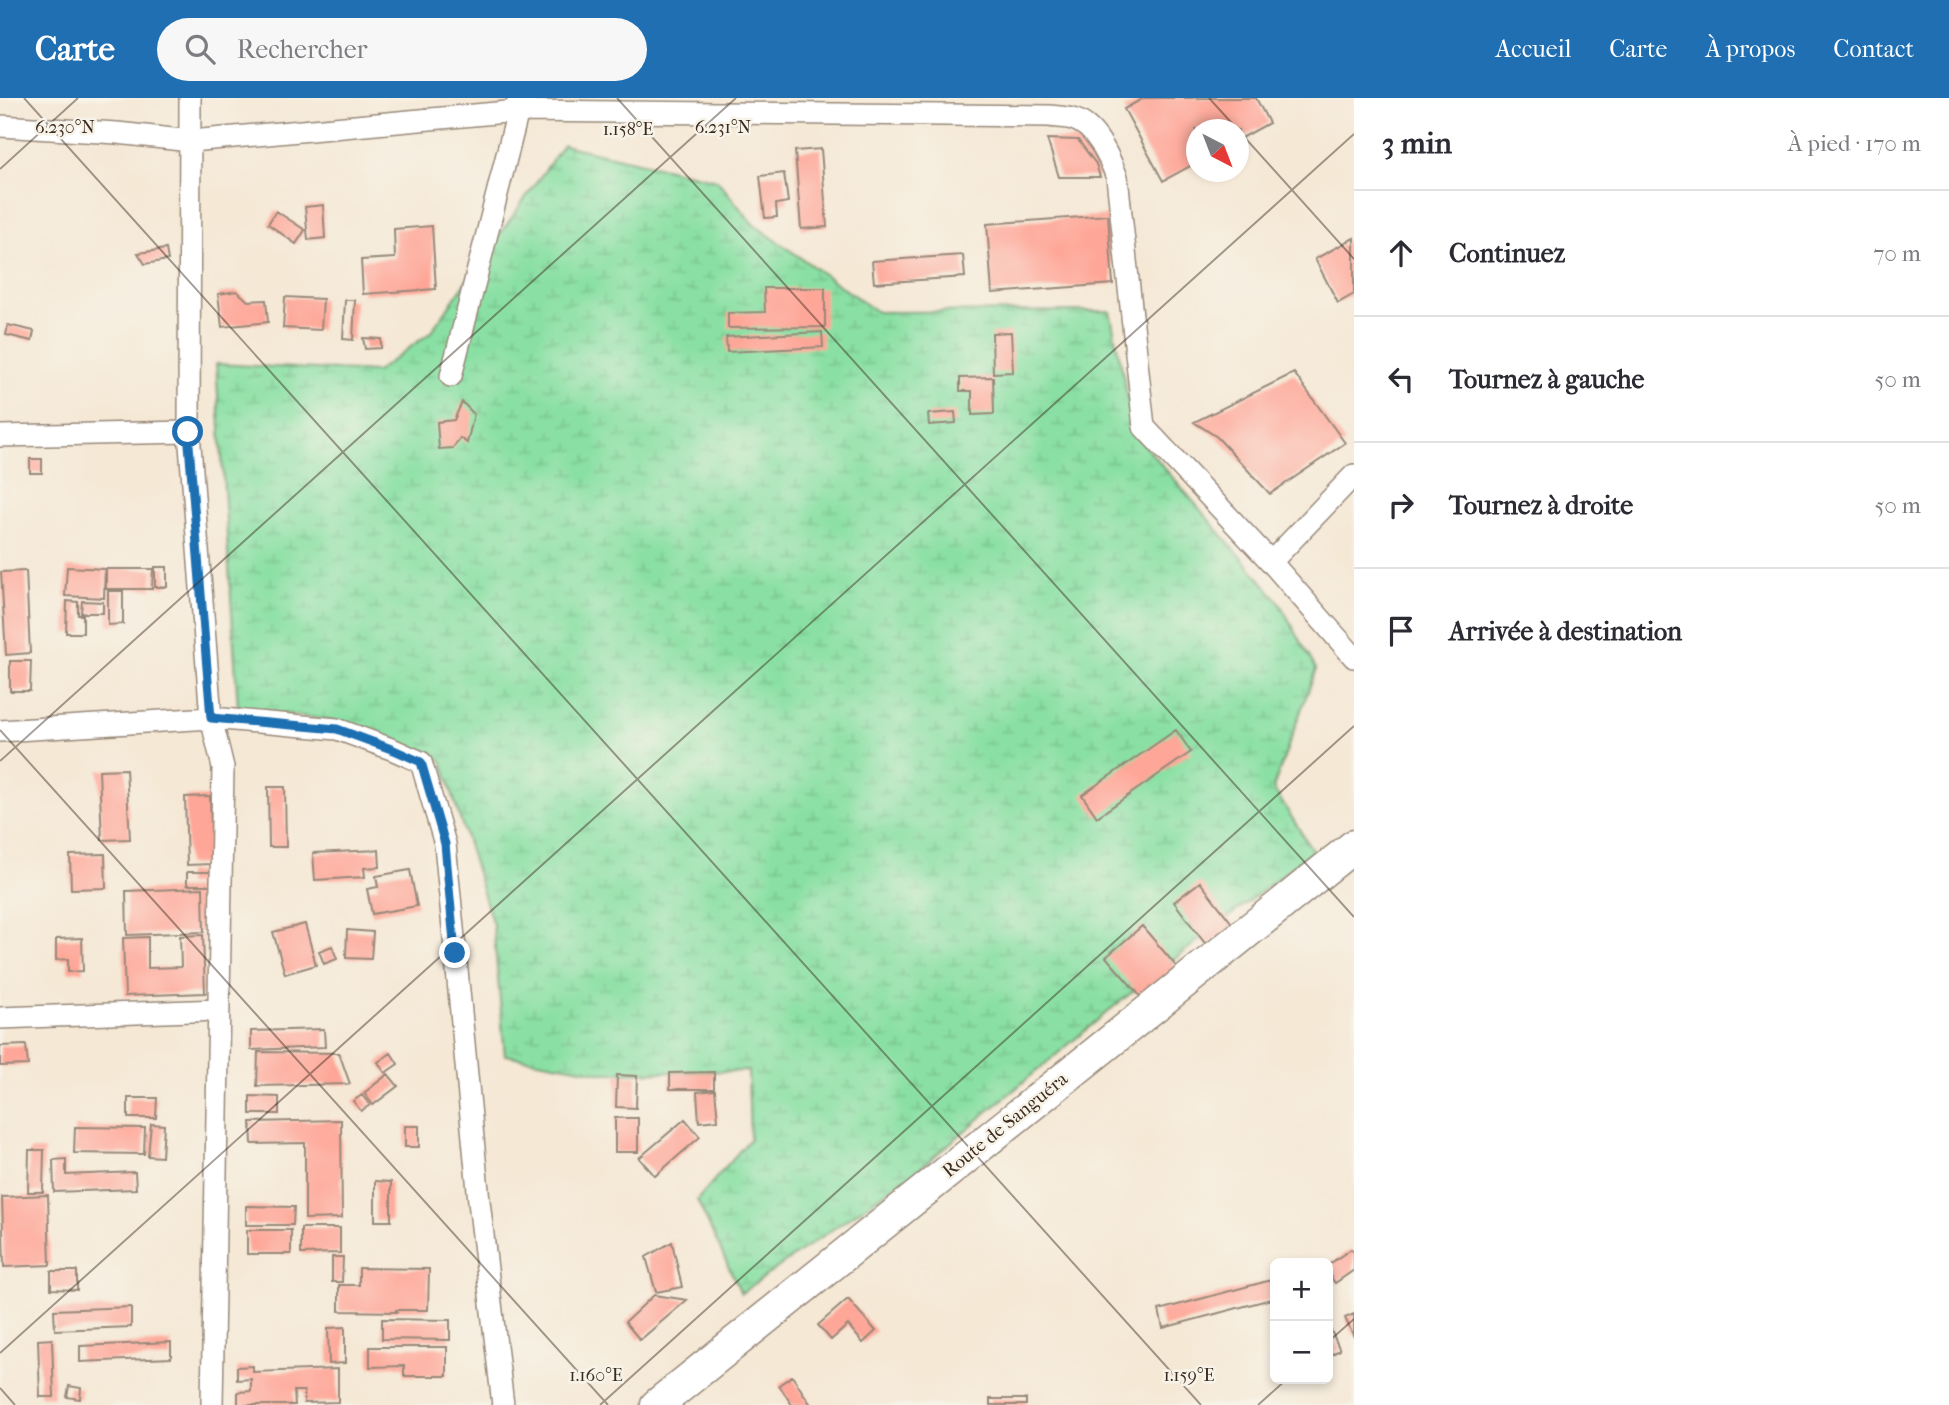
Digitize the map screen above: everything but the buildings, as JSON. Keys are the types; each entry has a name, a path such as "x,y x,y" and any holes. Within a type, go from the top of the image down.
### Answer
{"street":[{"path":"190,98 188,432 211,718 223,767 212,1405"},
{"path":"451,376 518,104"},
{"path":"0,126 117,133 191,141 518,104 1049,116 1075,119 1095,134 1109,155 1116,177 1144,427 1354,657"},
{"path":"0,436 188,432"},
{"path":"1270,562 1354,475"},
{"path":"0,731 211,718 337,729 421,762 445,844 479,1201 503,1405"},
{"name":"Route de Sanguéra","path":"657,1405 1354,846"},
{"path":"0,1018 219,1010"}],"green space":[{"path":"563,145 717,180 753,224 877,312 1110,311 1135,434 1278,600 1316,669 1273,788 1313,851 1117,1004 919,1169 741,1293 697,1200 750,1139 748,1071 604,1073 505,1055 493,925 442,760 330,720 238,708 216,364 376,372 430,333"}],"route":[{"path":"188,432 211,718 337,729 421,762 445,844 455,953"}]}
